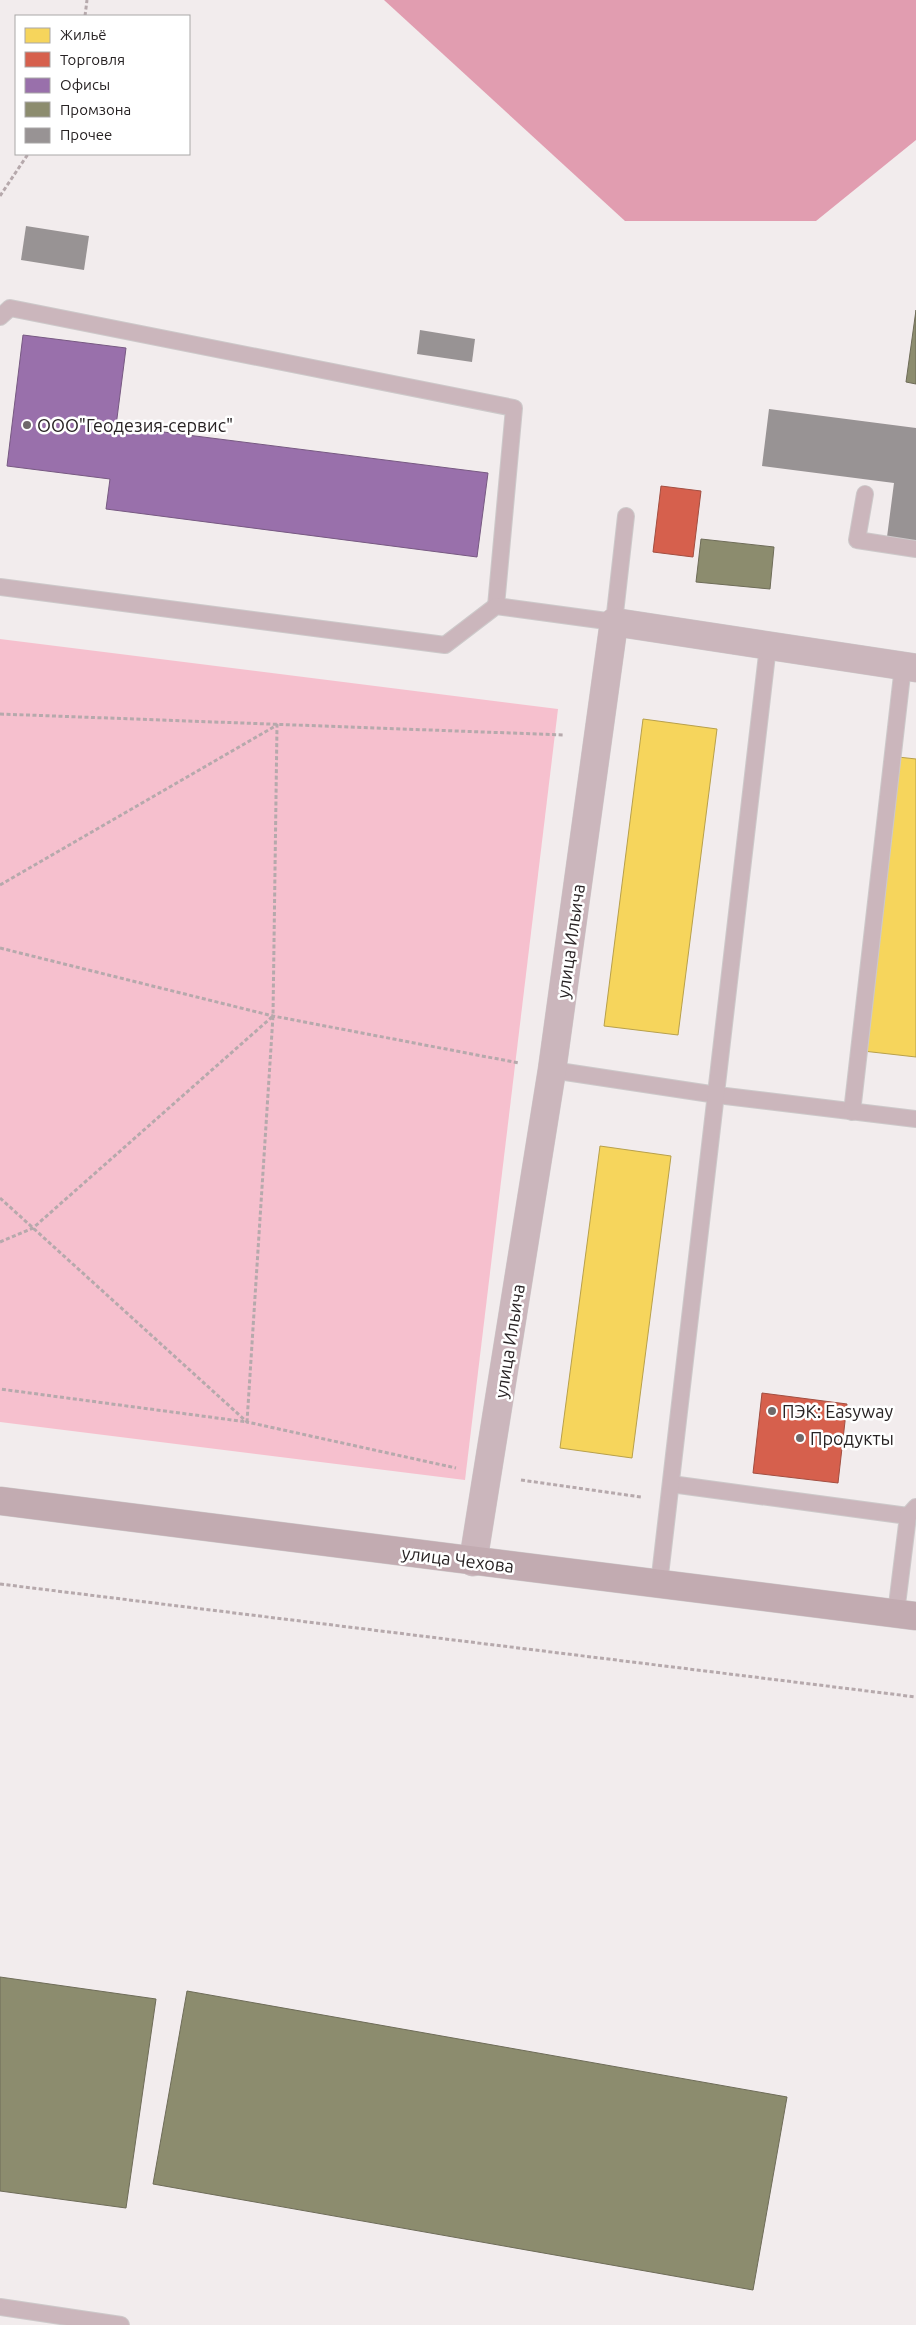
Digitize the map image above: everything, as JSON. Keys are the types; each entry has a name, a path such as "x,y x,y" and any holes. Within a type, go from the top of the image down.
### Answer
{"main road":[{"name":"улица Чехова","path":"0,1501 473,1562 906,1614"}],"street":[{"path":"614,622 910,667"},
{"name":"улица Ильича","path":"473,1562 552,1070 614,622"}],"lane":[{"path":"0,317 10,308 514,408 496,606"},
{"path":"865,494 857,540 916,550"},
{"path":"0,587 445,645 496,606 614,622 626,516"},
{"path":"659,1584 768,646"},
{"path":"852,1112 910,667"},
{"path":"552,1070 717,1095 916,1119"},
{"path":"671,1484 912,1512 906,1614"},
{"path":"0,2307 121,2325"}],"path":[{"path":"85,15 87,0"},
{"path":"0,196 27,155"},
{"path":"0,714 598,736"},
{"path":"0,885 277,725"},
{"path":"247,1422 273,1016 277,725"},
{"path":"0,948 273,1016 552,1070"},
{"path":"0,1242 33,1228 273,1016"},
{"path":"0,1198 247,1422"},
{"path":"0,1389 247,1422 487,1475 669,1502"},
{"path":"0,1584 916,1697"}],"shaded area":[{"path":"384,0 916,0 916,140 816,221 625,221"},
{"path":"0,639 558,709 465,1480 0,1422"}],"building: Жильё":[{"path":"643,719 717,729 678,1035 604,1026"},
{"path":"898,757 916,759 916,1057 863,1051"},
{"path":"600,1146 671,1156 632,1458 560,1448"}],"building: Торговля":[{"path":"661,486 701,491 693,557 653,552"},
{"name":"Продукты","path":"762,1393 847,1404 838,1483 753,1473"}],"building: Офисы":[{"path":"23,335 126,348 116,426 488,473 477,557 106,509 110,479 7,466"}],"building: Промзона":[{"path":"916,310 916,384 906,382"},
{"path":"701,539 774,547 770,589 696,582"},
{"path":"0,1977 156,1999 126,2208 0,2191"},
{"path":"187,1991 787,2097 753,2290 153,2184"}],"building: Прочее":[{"path":"26,226 89,236 84,270 21,260"},
{"path":"420,330 475,339 472,362 417,354"},
{"path":"769,409 916,428 916,541 887,537 894,483 762,466"}],"place":[{"name":"ООО\"Геодезия-сервис\"","path":"27,425"},
{"name":"ПЭК: Easyway","path":"772,1411"},
{"name":"Продукты","path":"800,1438"}]}
